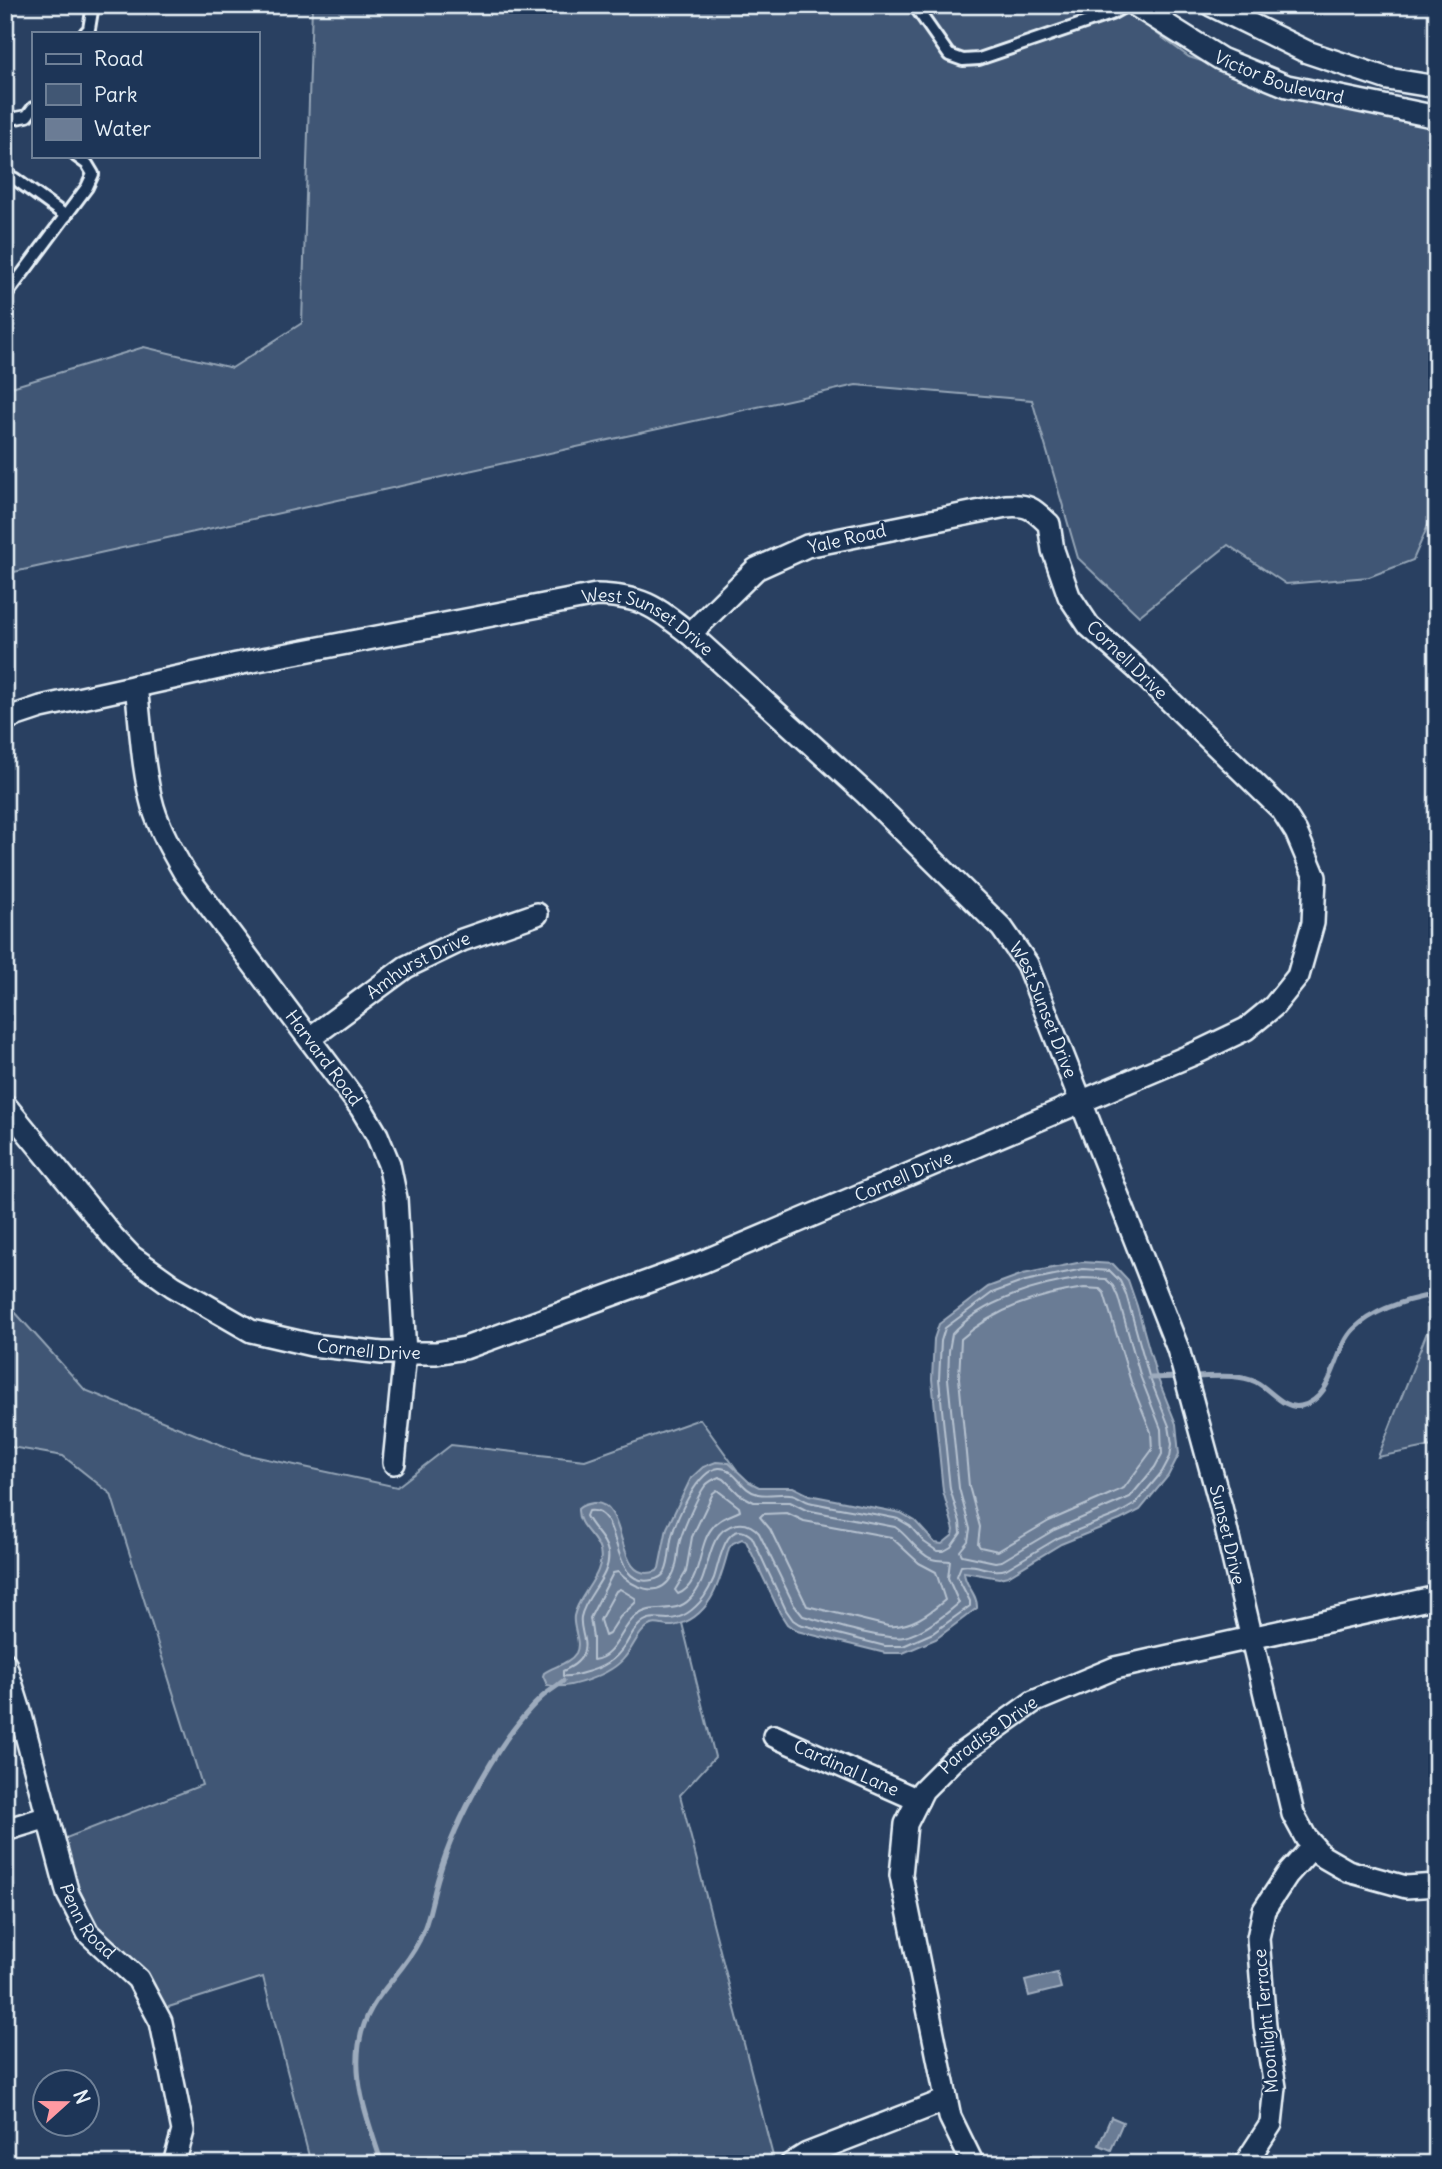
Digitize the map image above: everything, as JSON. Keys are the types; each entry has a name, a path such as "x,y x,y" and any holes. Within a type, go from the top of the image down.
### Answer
{"street":[{"name":"Victor Boulevard","path":"1135,5 1221,59 1287,86 1437,117"},
{"name":"Victor Boulevard","path":"1211,5 1307,52 1388,79 1437,87"},
{"name":"Yale Road","path":"690,634 756,569 807,546 1006,506 1022,505 1032,508"},
{"name":"Cornell Drive","path":"5,1105 131,1256 173,1286 251,1331 312,1345 382,1353 436,1353 465,1348 702,1262 1196,1053 1246,1029 1274,1006 1298,976 1313,923 1314,877 1296,832 1282,810 1089,626 1069,596 1053,550 1049,524 1032,508"},
{"name":"West Sunset Drive","path":"5,719 41,707 237,664 596,595 638,600 659,609 690,634 866,794 1002,928 1027,964 1081,1100"},
{"name":"Harvard Road","path":"136,686 147,777 153,807 165,837 184,872 361,1108 377,1135 389,1164 396,1198 405,1353 394,1463"},
{"name":"Amhurst Drive","path":"310,1038 406,967 462,940 537,914"},
{"name":"Sunset Drive","path":"1081,1100 1178,1349 1221,1507 1293,1814 1312,1846 1322,1856 1348,1871 1406,1887 1437,1885"},
{"name":"Paradise Drive","path":"973,2164 950,2117 901,1875 906,1824 923,1790 955,1758 1033,1702 1115,1668 1437,1597"},
{"name":"Penn Road","path":"5,1663 68,1894 88,1933 138,1979 161,2022 183,2131 174,2164"},
{"name":"Cardinal Lane","path":"774,1736 918,1800"},
{"path":"5,1830 48,1817"},
{"name":"Moonlight Terrace","path":"1245,2164 1271,2124 1275,2087 1265,2026 1258,1938 1264,1910 1287,1875 1312,1846"},
{"path":"791,2164 807,2154 946,2100"}],"lane":[{"path":"86,32 89,29 93,5"},
{"path":"914,5 949,55 963,60 979,59 1111,14 1127,5"},
{"path":"5,120 31,115"},
{"path":"5,297 88,187 93,174 87,164 79,158"},
{"path":"5,174 15,178 66,216"}],"green space":[{"path":"312,5 1118,5 1189,57 1339,104 1437,127 1437,505 1413,560 1369,577 1286,584 1228,545 1139,616 1078,558 1032,400 856,385 5,574 5,389 144,347 232,368 302,323"},
{"path":"5,1301 85,1390 244,1454 397,1487 451,1445 585,1460 700,1419 737,1470 682,1623 715,1757 680,1795 775,2164 311,2164 263,1977 156,2011 65,1895 53,1843 202,1785 111,1494 63,1456 5,1446"},
{"path":"1429,1327 1437,1330 1437,1445 1378,1457"}],"water":[{"path":"1082,1262 1113,1264 1128,1280 1156,1374 1176,1424 1179,1454 1168,1476 1140,1510 1061,1544 1008,1576 999,1578 964,1572 977,1608 936,1639 903,1653 885,1653 797,1631 787,1624 746,1541 742,1539 729,1548 718,1585 697,1615 673,1626 650,1625 640,1633 619,1663 600,1675 566,1686 547,1685 544,1673 573,1657 578,1649 574,1616 601,1559 598,1545 578,1515 578,1509 584,1505 593,1503 605,1506 613,1515 627,1556 633,1567 643,1573 657,1571 659,1568 667,1528 691,1478 703,1467 716,1462 729,1463 749,1482 759,1487 793,1487 809,1495 901,1513 915,1521 935,1543 942,1544 953,1535 954,1530 943,1491 932,1379 934,1339 939,1324 988,1287 1023,1274"},
{"path":"1057,1973 1061,1988 1029,1996 1025,1981"},
{"path":"1111,2117 1123,2122 1111,2150 1099,2145"}],"waterway":[{"path":"1192,1377 1224,1376 1249,1379 1283,1402 1301,1406 1321,1394 1347,1338 1362,1322 1393,1306 1437,1294"},
{"path":"1150,1378 1179,1377"},
{"path":"382,2164 360,2090 358,2060 363,2028 376,2001 403,1967 419,1941 446,1854 481,1780 526,1713 563,1681"}]}
